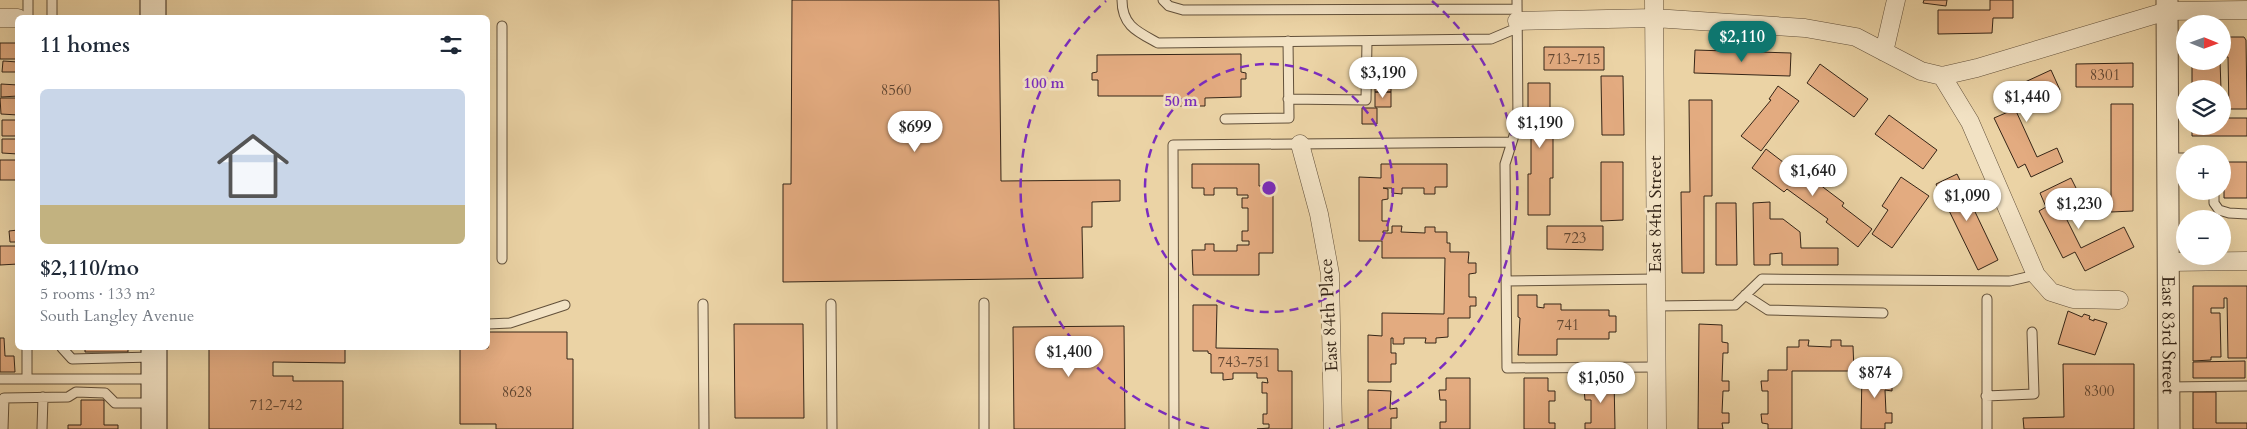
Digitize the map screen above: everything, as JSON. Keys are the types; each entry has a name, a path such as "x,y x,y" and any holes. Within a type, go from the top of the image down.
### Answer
{"main road":[{"path":"153,0 153,15"},
{"path":"154,372 154,429"}],"street":[{"name":"East 84th Street","path":"1654,0 1656,429"},
{"path":"1884,52 1896,0"},
{"path":"1517,14 1654,18 1805,28 1856,37 1921,71 1942,76 1977,68 2167,5 2247,10"},
{"name":"East 83rd Street","path":"2167,5 2176,158 2168,262 2169,429"},
{"path":"0,18 15,18"},
{"path":"1942,76 1970,122 2036,275 2051,292 2073,299 2119,300"},
{"name":"East 84th Place","path":"1300,144 1319,214 1330,274 1333,429"},
{"path":"2168,262 2247,261"}],"lane":[{"path":"28,0 28,15"},
{"path":"52,0 52,15"},
{"path":"1122,0 1122,10 1133,30 1158,42 1491,39 1517,14"},
{"path":"1163,0 1170,6 1183,10 1517,14"},
{"path":"1517,14 1518,123 1505,164 1507,368 1656,367"},
{"path":"502,26 502,259"},
{"path":"1225,119 1288,118 1288,41"},
{"path":"1288,99 1366,100 1367,41"},
{"path":"1174,429 1173,145 1512,142"},
{"path":"2214,200 2219,210 2229,213 2247,214"},
{"path":"1656,306 1735,305 1762,280 2010,281 2036,275"},
{"path":"1506,281 1656,280"},
{"path":"1745,295 1768,310 1883,313"},
{"path":"1986,299 1987,429"},
{"path":"984,303 984,429"},
{"path":"703,304 704,429"},
{"path":"832,304 832,429"},
{"path":"490,324 510,323 565,305"},
{"path":"1986,396 2034,394 2032,332"},
{"path":"27,350 27,379"},
{"path":"64,350 72,359 154,372"},
{"path":"0,379 154,372"},
{"path":"4,429 4,398 68,397 76,392 105,393 115,403 154,372"},
{"path":"2169,386 2247,386"},
{"path":"42,429 43,397"}],"building":[{"path":"792,0 999,0 1001,181 1120,180 1120,201 1092,202 1092,227 1082,227 1083,278 783,282 783,184 791,184"},
{"path":"1924,0 1947,0 1946,6 1923,3"},
{"path":"1990,0 2013,0 2013,18 1993,18 1992,33 1938,34 1938,10 1990,10"},
{"path":"2231,37 2244,37 2246,40 2247,109 2231,109 2231,80 2228,80 2228,70 2231,70"},
{"path":"0,43 15,43 15,59 0,59"},
{"path":"1544,47 1604,47 1604,70 1544,70"},
{"path":"1695,50 1791,53 1790,76 1694,73"},
{"path":"1241,54 1241,72 1246,73 1246,79 1241,79 1241,97 1205,98 1205,106 1169,106 1169,96 1098,96 1098,80 1092,80 1092,73 1097,72 1097,55"},
{"path":"3,61 15,62 15,72 2,72"},
{"path":"2133,63 2133,87 2076,87 2076,64"},
{"path":"1820,64 1868,99 1854,117 1807,83"},
{"path":"2051,70 2060,90 2016,111 2037,157 2057,148 2063,162 2031,177 2025,164 2018,168 1994,118 2008,112 1999,94"},
{"path":"2192,70 2220,70 2221,80 2192,80"},
{"path":"1601,76 1623,76 1624,135 1602,135"},
{"path":"1375,77 1391,77 1391,92 1375,92"},
{"path":"1528,83 1550,83 1550,121 1553,121 1553,178 1550,178 1550,215 1528,215 1528,174 1531,174 1531,123 1528,123"},
{"path":"1,84 15,85 15,96 1,97"},
{"path":"1778,86 1799,101 1761,151 1741,136 1771,100 1769,99"},
{"path":"1375,92 1391,92 1391,107 1375,107"},
{"path":"0,98 15,98 15,115 1,114"},
{"path":"1689,100 1712,100 1712,196 1704,196 1704,273 1682,273 1681,192 1690,192"},
{"path":"2111,104 2133,104 2133,211 2111,212"},
{"path":"1362,108 1377,108 1377,124 1362,124"},
{"path":"1889,115 1937,150 1923,169 1875,134"},
{"path":"2231,118 2247,118 2247,136 2192,136 2231,135"},
{"path":"2,120 15,120 15,136 2,136"},
{"path":"2,139 15,139 15,154 2,153"},
{"path":"1766,149 1796,172 1799,169 1844,203 1842,206 1872,229 1858,247 1826,222 1828,219 1787,189 1784,192 1752,168"},
{"path":"0,160 15,160 15,180 0,180"},
{"path":"1601,162 1623,162 1623,220 1601,221"},
{"path":"2231,162 2247,162 2247,198 2231,198"},
{"path":"1192,164 1259,164 1259,186 1273,186 1273,253 1259,253 1259,275 1193,275 1192,250 1205,250 1205,244 1214,244 1214,251 1237,251 1237,245 1249,245 1249,241 1242,241 1242,231 1248,231 1248,208 1242,208 1242,198 1248,198 1248,195 1237,195 1237,188 1214,188 1214,195 1204,195 1204,188 1192,188"},
{"path":"1381,164 1447,164 1447,187 1435,187 1435,194 1424,194 1424,188 1402,188 1402,194 1392,193 1392,188 1383,188 1388,189 1388,199 1382,200 1382,221 1388,221 1388,231 1383,231 1383,233 1392,233 1392,226 1402,226 1401,232 1425,233 1425,227 1435,227 1435,232 1447,232 1447,243 1450,243 1450,252 1469,252 1468,263 1476,263 1476,273 1469,274 1469,297 1476,297 1476,306 1470,306 1470,318 1448,318 1448,337 1436,338 1436,343 1425,343 1426,338 1404,338 1404,344 1393,344 1393,338 1391,338 1391,353 1396,353 1396,364 1391,364 1391,382 1368,382 1368,335 1382,336 1382,313 1444,314 1445,258 1382,258 1382,241 1359,241 1359,177 1381,178"},
{"path":"1957,174 1998,260 1978,270 1936,184"},
{"path":"1901,177 1929,196 1892,248 1872,234 1888,210 1882,206"},
{"path":"2071,178 2079,194 2059,204 2081,248 2124,227 2134,247 2085,271 2075,252 2063,258 2039,211 2046,207 2040,193"},
{"path":"1770,202 1770,219 1783,219 1800,232 1801,248 1838,248 1838,265 1782,265 1782,253 1770,254 1770,265 1754,265 1753,203"},
{"path":"1716,203 1736,203 1737,265 1716,265"},
{"path":"1547,226 1603,226 1603,250 1547,249"},
{"path":"15,230 15,242 10,242 9,231"},
{"path":"0,246 15,246 15,264 0,265"},
{"path":"2193,286 2247,286 2247,358 2228,358 2227,298 2224,298 2224,308 2211,308 2211,313 2220,313 2221,357 2211,357 2211,360 2193,361"},
{"path":"1518,295 1537,295 1537,307 1544,308 1544,304 1561,304 1561,310 1609,310 1609,316 1616,316 1616,332 1609,332 1609,339 1557,339 1557,355 1518,355 1520,318 1518,317"},
{"path":"1193,305 1217,305 1216,348 1278,349 1278,371 1292,371 1292,429 1257,429 1269,428 1269,424 1263,424 1263,414 1267,414 1267,393 1262,393 1262,382 1268,383 1267,378 1257,378 1257,373 1233,373 1233,379 1223,380 1223,373 1211,373 1211,354 1208,351 1193,351"},
{"path":"2068,311 2082,317 2084,314 2090,316 2089,319 2094,321 2094,319 2107,323 2095,355 2058,344"},
{"path":"734,324 803,324 804,418 735,418"},
{"path":"1699,324 1722,325 1722,342 1728,343 1728,353 1723,353 1722,381 1729,381 1729,391 1723,391 1722,413 1729,413 1729,423 1722,423 1723,429 1698,429"},
{"path":"1124,326 1125,429 1014,429 1013,327"},
{"path":"490,332 567,332 567,359 573,359 573,429 496,429 496,424 460,424 460,350 490,350"},
{"path":"0,338 4,338 5,356 14,356 15,372 0,372"},
{"path":"1799,340 1809,340 1808,346 1831,347 1831,340 1841,340 1841,346 1853,346 1854,371 1792,371 1792,429 1768,429 1768,424 1762,423 1761,414 1768,414 1768,391 1762,391 1761,381 1768,381 1768,370 1787,370 1787,347 1799,347"},
{"path":"85,350 128,350 128,352 85,352"},
{"path":"209,350 345,350 345,363 273,362 273,376 293,376 293,381 343,381 343,429 209,429"},
{"path":"2245,361 2245,378 2193,378 2193,362"},
{"path":"2063,364 2134,364 2134,429 2024,429 2023,418 2064,417"},
{"path":"1885,368 1885,381 1892,380 1892,391 1885,390 1886,413 1892,413 1892,423 1885,423 1885,429 1861,429 1862,369"},
{"path":"1446,378 1470,378 1470,429 1440,429 1440,422 1446,422 1446,400 1440,400 1439,390 1446,390"},
{"path":"1524,378 1548,378 1548,391 1555,391 1555,401 1549,401 1549,423 1555,423 1555,429 1524,429"},
{"path":"1590,378 1614,378 1615,429 1585,429 1585,423 1591,423 1591,400 1585,400 1584,389 1591,389"},
{"path":"1368,390 1391,391 1390,409 1397,408 1397,418 1391,418 1391,429 1368,429"},
{"path":"2193,392 2216,392 2216,423 2247,423 2247,429 2193,429"},
{"path":"81,400 104,400 104,425 118,425 118,429 68,429 68,425 81,425"}]}
